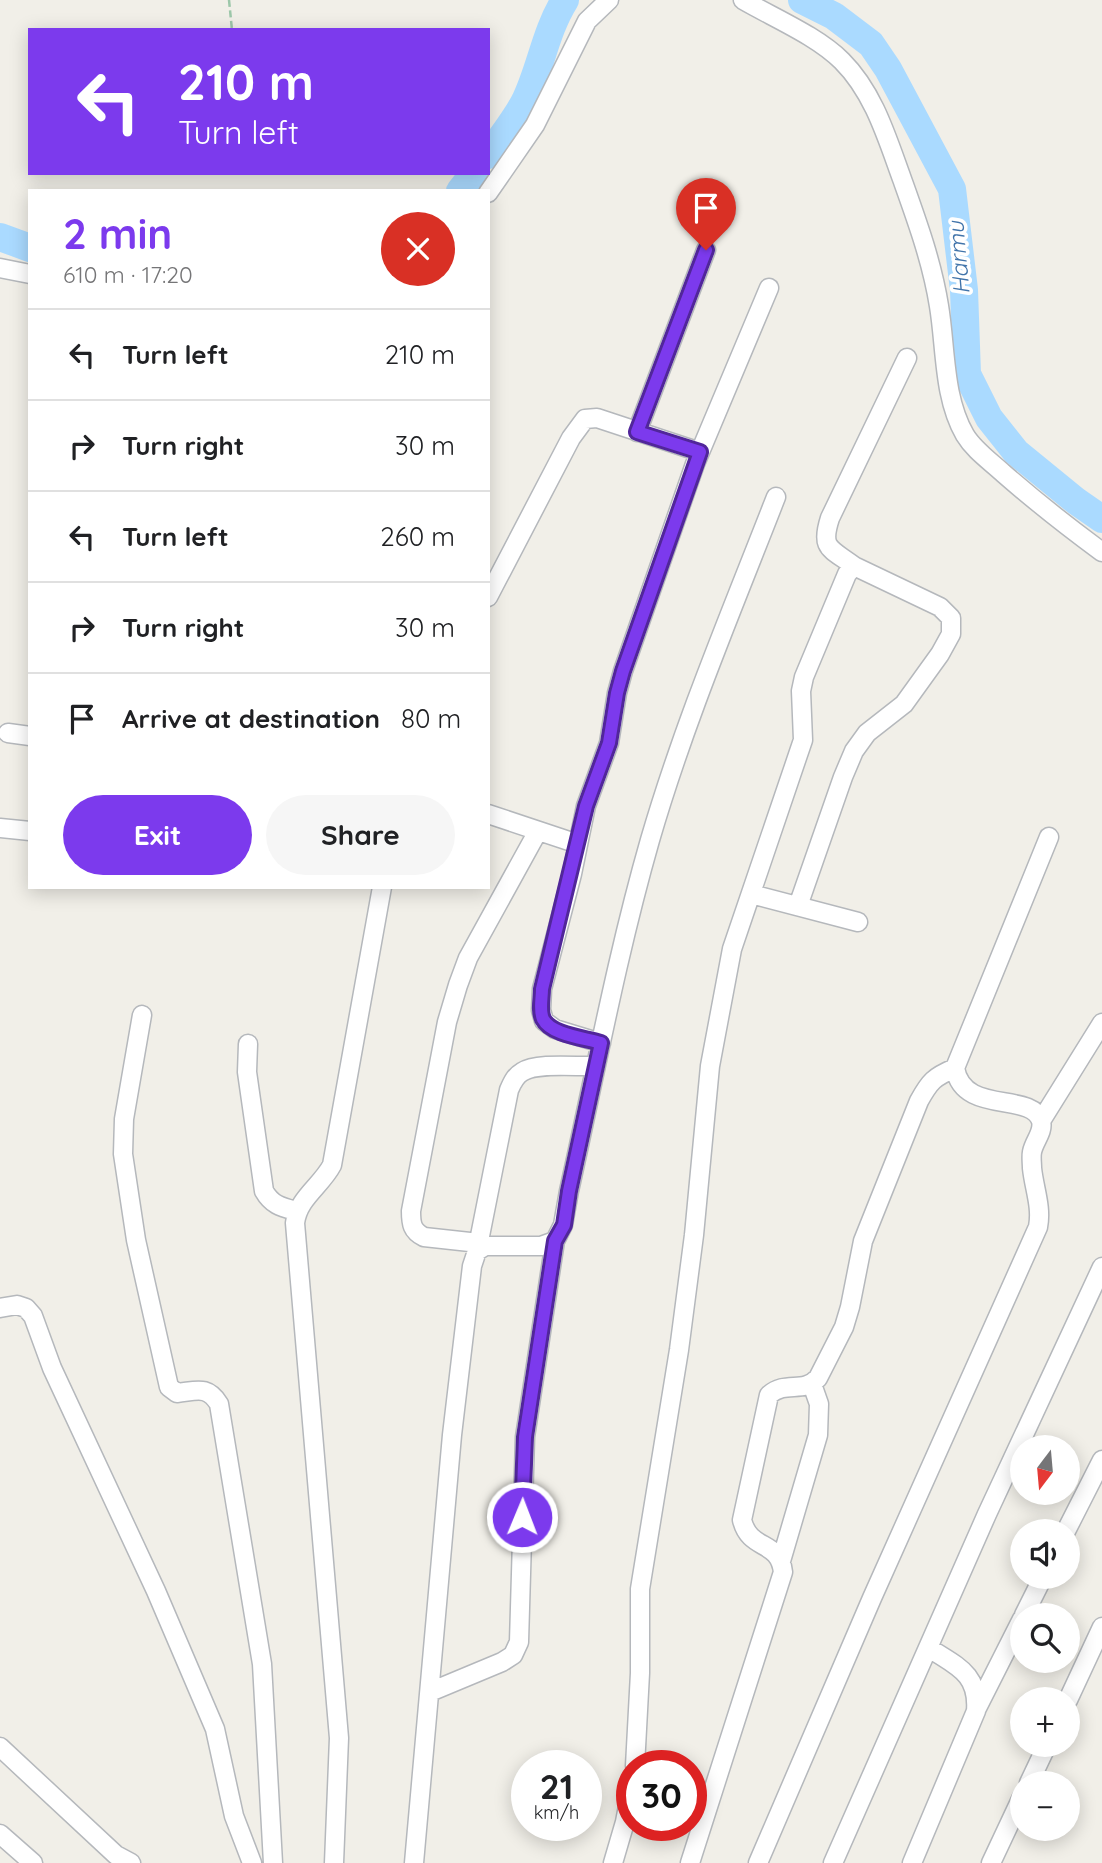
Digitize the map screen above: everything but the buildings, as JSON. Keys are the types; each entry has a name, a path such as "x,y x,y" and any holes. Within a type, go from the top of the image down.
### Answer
{"street":[{"path":"490,190 535,125 587,21 609,0"},
{"path":"743,0 819,43 842,60 858,80 881,123 923,239 939,307 950,392 957,418 966,436 977,450 1042,507 1102,552"},
{"path":"637,432 706,250"},
{"path":"0,268 28,274"},
{"path":"601,1043 555,1029 544,1021 541,1010 542,989 586,806 609,743 623,671 700,452 769,288"},
{"path":"798,906 854,751 867,733 904,704 951,634 951,618 940,607 854,566 825,542 830,518 907,358"},
{"path":"490,593 578,426 585,419 597,418 700,452"},
{"path":"430,1692 513,1656 519,1642 525,1437 555,1241 564,1225 569,1191 631,908 651,837 692,711 776,497"},
{"path":"636,1750 640,1673 640,1590 682,1325 694,1235 710,1066 732,949 803,740 801,691 804,677 847,573 854,566"},
{"path":"8,733 28,736"},
{"path":"490,815 578,844"},
{"path":"0,828 28,831"},
{"path":"538,831 468,958 458,985 447,1022 411,1211 411,1225 416,1233 425,1237 478,1247 541,1246 555,1241"},
{"path":"1041,1121 1035,1112 974,1096 962,1088 956,1068 1049,838"},
{"path":"334,1863 339,1738 332,1632 296,1247 296,1211 325,1178 332,1165 383,889"},
{"path":"751,894 858,922"},
{"path":"142,1015 124,1119 123,1154 128,1194 169,1387 177,1393 204,1390 213,1394 219,1404 262,1664 273,1863"},
{"path":"758,1863 872,1598 1038,1227 1041,1215 1034,1182 1032,1152 1041,1131 1041,1121 1102,1023"},
{"path":"248,1044 248,1080 264,1191 269,1200 277,1206 296,1211"},
{"path":"414,1863 452,1435 472,1266 509,1090 520,1073 531,1068 596,1066"},
{"path":"690,1863 783,1572 781,1561 774,1551 754,1542 745,1532 742,1520 769,1395 785,1386 803,1387 812,1384 818,1378 844,1327 863,1241 919,1101 928,1084 936,1076 956,1068"},
{"path":"833,1863 987,1514 1102,1267"},
{"path":"0,1308 17,1305 26,1308 33,1316 52,1368 156,1591 215,1729 234,1816 252,1863"},
{"path":"781,1561 818,1435 819,1404 812,1384"},
{"path":"1072,1519 1102,1460"},
{"path":"1074,1687 1102,1627"},
{"path":"912,1863 976,1711 1010,1643"},
{"path":"929,1648 962,1669 971,1679 977,1697 976,1711"},
{"path":"0,1747 116,1855 128,1863"},
{"path":"991,1863 1010,1823"},
{"path":"0,1834 33,1863"},
{"path":"613,1863 619,1841"}],"path":[{"path":"229,0 232,28"}],"waterway":[{"name":"Harmu","path":"490,152 525,101 565,0"},
{"name":"Harmu","path":"802,0 834,16 871,44 888,69 952,189 964,290 967,374 989,418 1016,452 1102,519"},
{"name":"Harmu","path":"462,189 472,175"},
{"name":"Harmu","path":"0,237 28,247"}],"route":[{"path":"522,1517 525,1437 555,1241 564,1225 601,1043 555,1029 544,1021 541,1010 542,989 572,874 586,806 609,743 623,671 700,452 637,432 706,250"}]}
